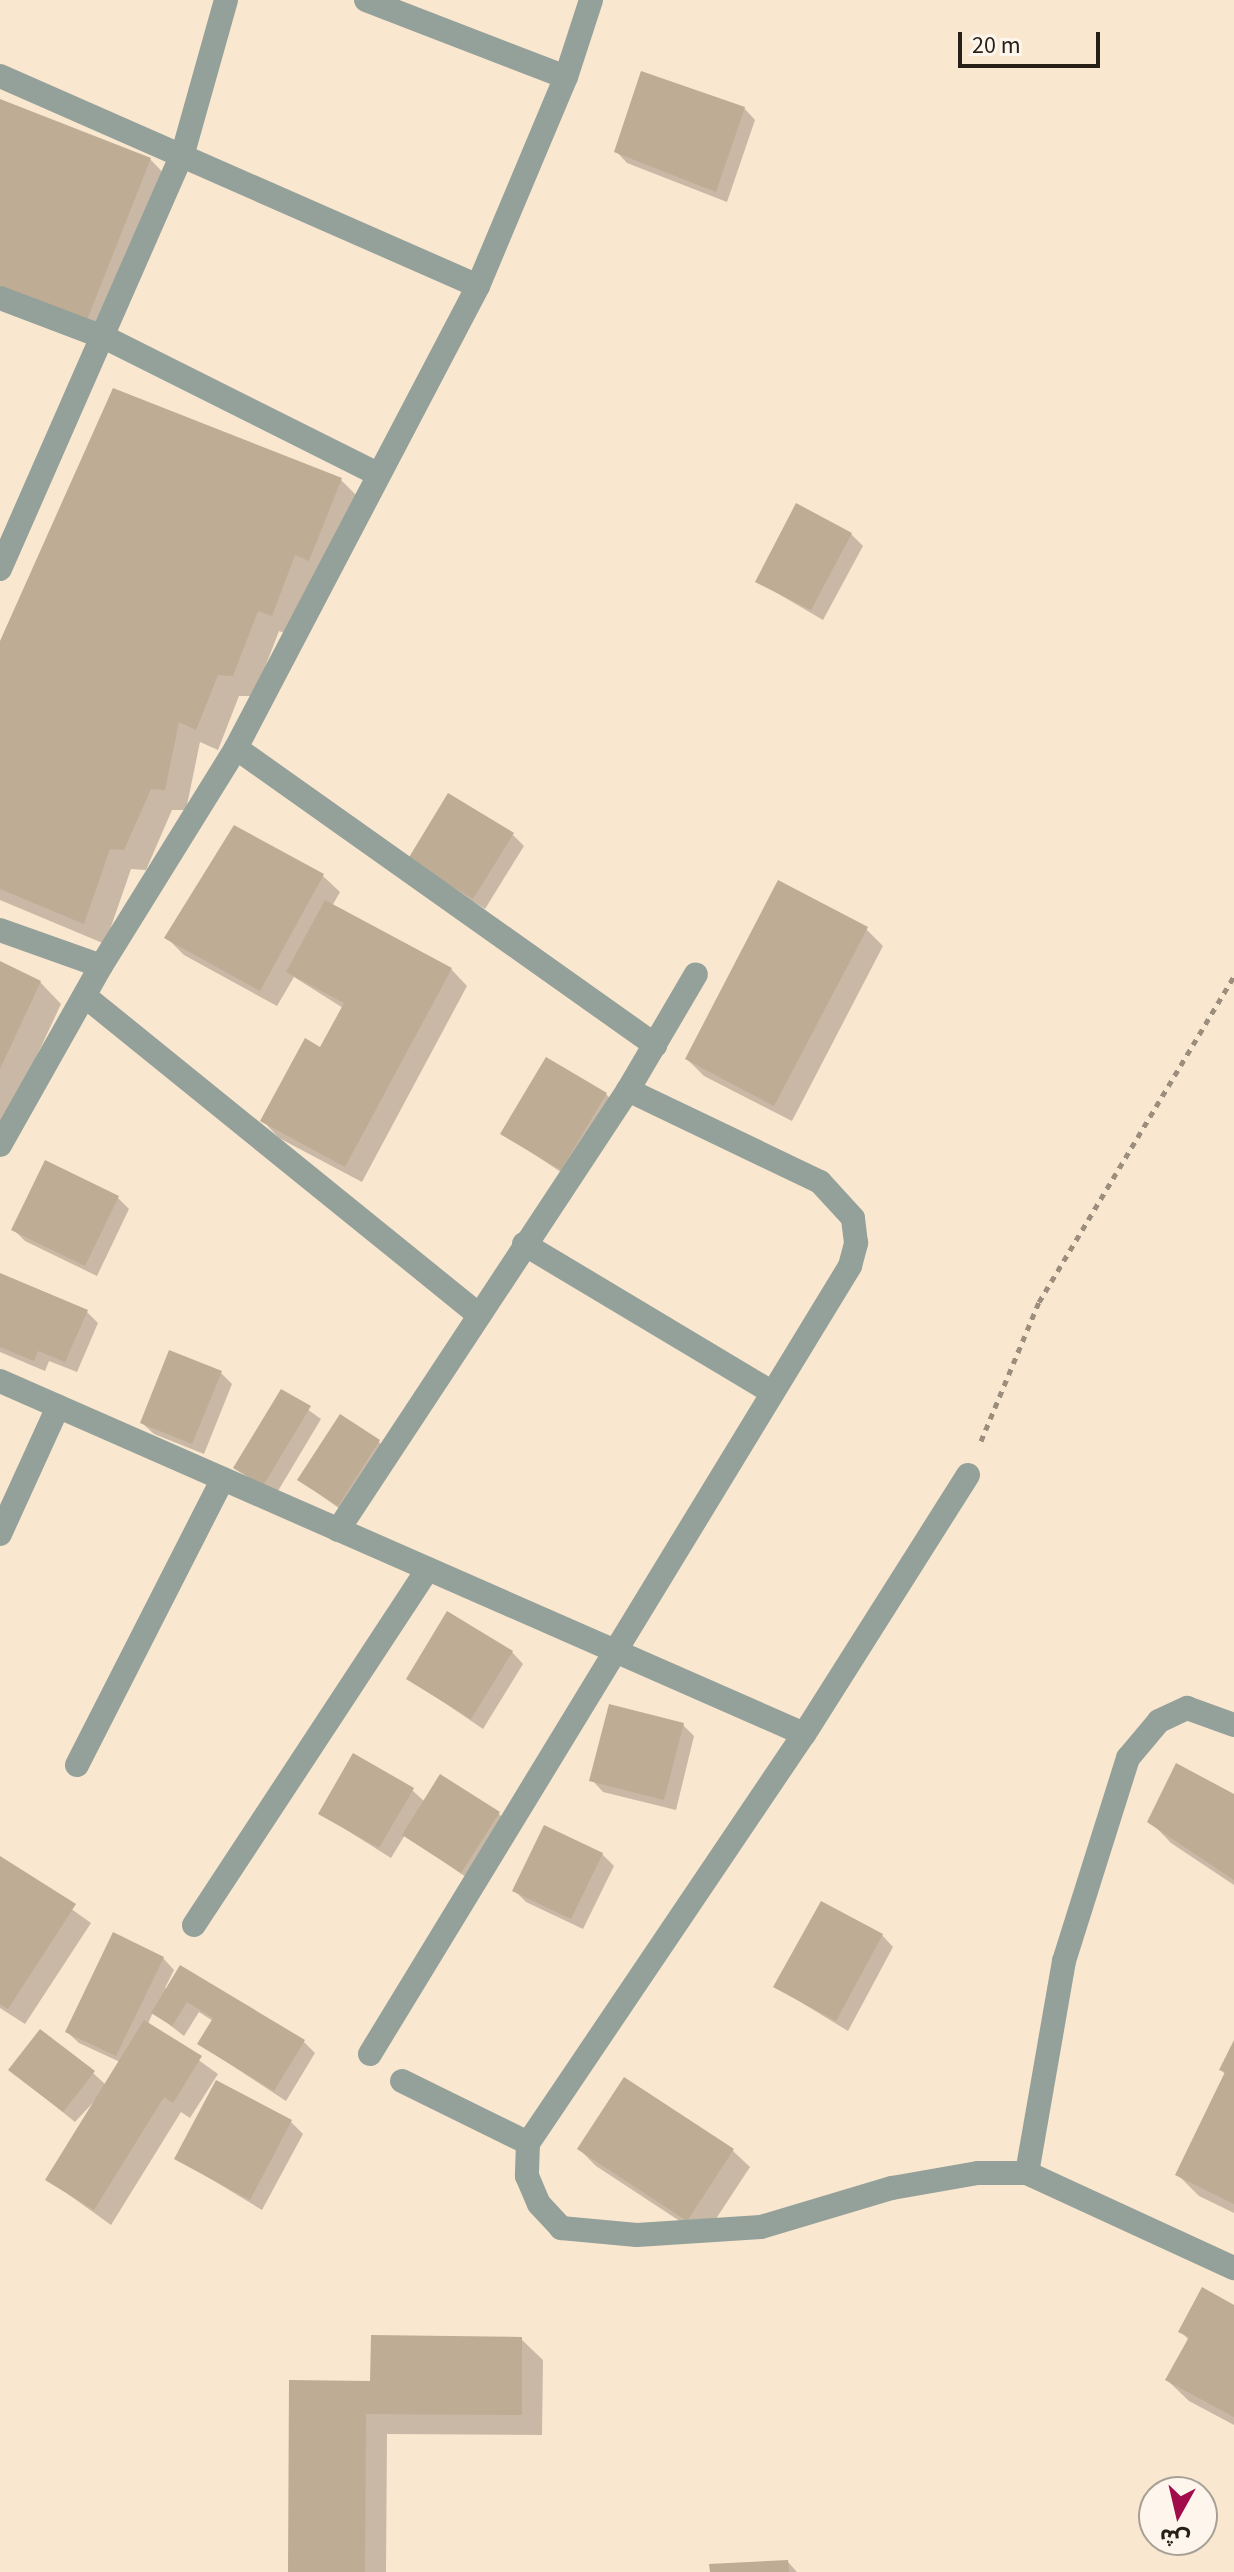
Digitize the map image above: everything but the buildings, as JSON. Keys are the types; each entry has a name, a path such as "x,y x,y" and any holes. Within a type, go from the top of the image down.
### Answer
{"street":[{"path":"0,569 106,338 183,153 226,0"},
{"path":"366,0 566,77"},
{"path":"0,1145 101,966 236,748 376,473 478,286 566,77 591,0"},
{"path":"0,76 183,153 478,286"},
{"path":"0,298 106,338 376,473"},
{"path":"236,748 655,1045"},
{"path":"0,930 101,966"},
{"path":"338,1530 628,1090 696,974"},
{"path":"86,997 479,1315"},
{"path":"370,2054 770,1391 837,1296 856,1243 853,1218 820,1182 628,1090"},
{"path":"524,1244 770,1391"},
{"path":"0,1381 804,1734"},
{"path":"0,1534 58,1407"},
{"path":"968,1475 804,1734 528,2143 527,2176 539,2204 561,2228 588,2233 761,2227 892,2188 978,2173 1027,2173 1234,2268"},
{"path":"77,1765 223,1479"},
{"path":"194,1925 428,1569"},
{"path":"1027,2173 1064,1961 1128,1758 1159,1721 1187,1708 1234,1725"},
{"path":"402,2081 528,2143"}],"path":[{"path":"968,1475 1039,1302 1234,976"}]}
